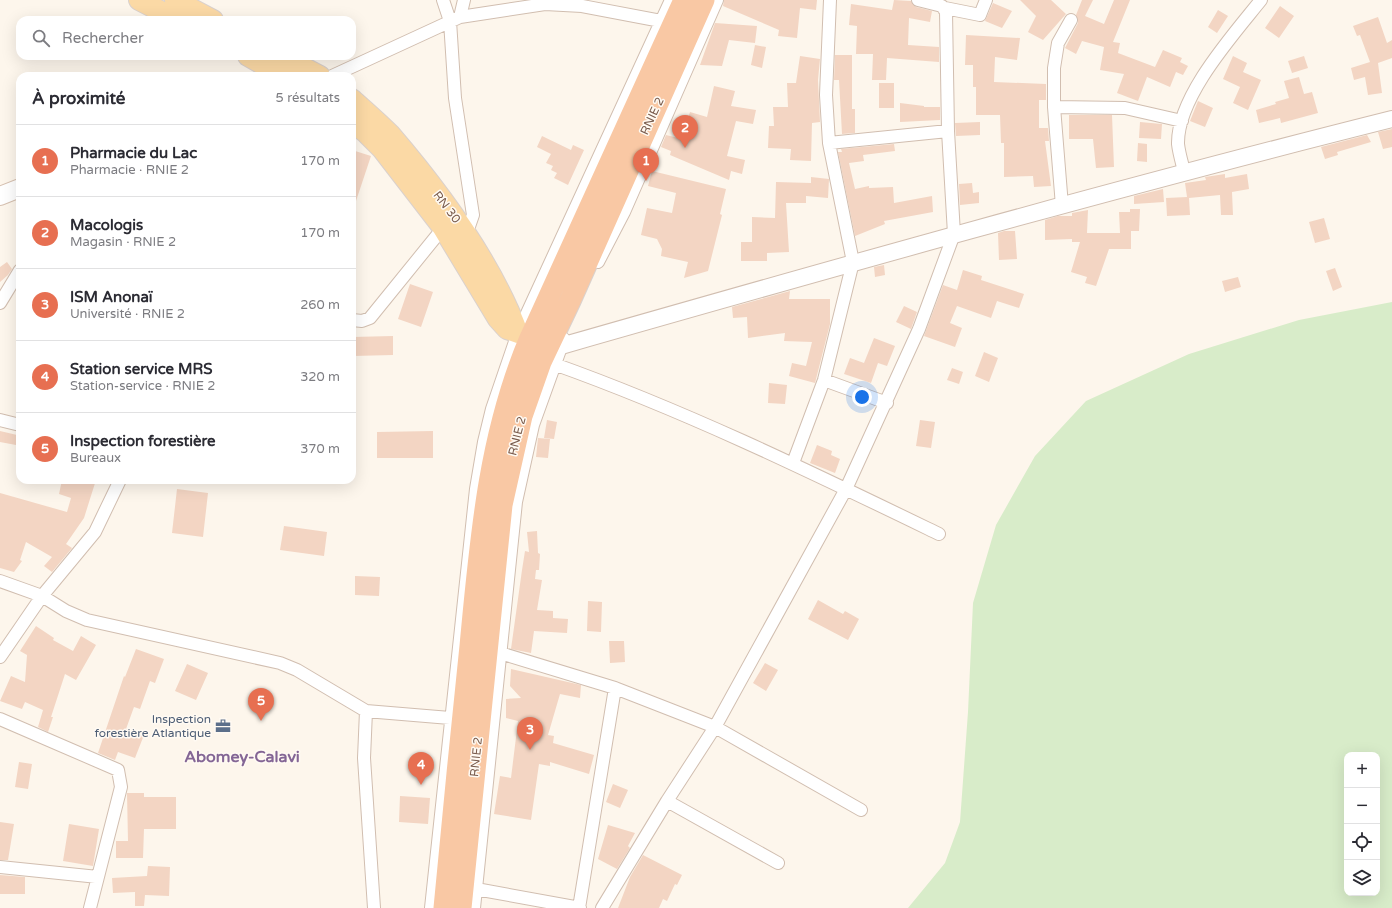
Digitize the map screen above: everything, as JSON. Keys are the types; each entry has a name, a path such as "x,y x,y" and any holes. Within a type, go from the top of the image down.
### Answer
{"highway":[{"name":"RNIE 2","path":"444,908 486,494 504,413 524,336 684,0"},
{"name":"RNIE 2","path":"461,908 502,505 527,397 555,344 570,301 704,0"}],"main road":[{"path":"140,0 170,16"},
{"path":"175,0 205,16"},
{"path":"255,60 276,72"},
{"path":"290,60 312,72"},
{"name":"RN 30","path":"356,103 389,134 459,222 524,336"},
{"name":"RN 30","path":"356,125 382,149 443,228 498,319 508,328 524,336"},
{"path":"0,196 16,190"},
{"path":"524,336 555,344"}],"street":[{"path":"443,0 455,19"},
{"path":"464,0 455,19 455,98 473,215 466,235"},
{"path":"431,908 450,718 479,467 492,409 524,336 600,150 671,0"},
{"path":"474,908 513,525 519,486 533,425 554,364 555,344 624,212 717,0"},
{"path":"793,463 824,380 853,262 829,143 826,95 830,0"},
{"path":"918,0 945,8 980,15 986,0"},
{"path":"1184,171 1178,144 1182,121 1197,87 1221,51 1261,0"},
{"path":"341,72 455,19 545,4 582,6 661,21"},
{"path":"602,908 667,801 715,727 846,489 920,329 954,234 948,131 947,34 945,8"},
{"path":"1062,206 1054,107 1055,54 1058,42 1071,20"},
{"path":"1054,107 1125,108 1182,121"},
{"path":"555,344 954,234 1062,206 1184,171 1392,119"},
{"path":"829,143 948,131"},
{"path":"356,320 362,321 370,318 443,228"},
{"path":"0,304 16,277"},
{"path":"554,364 601,381 793,463 939,534"},
{"path":"824,380 887,403"},
{"path":"0,420 16,424"},
{"path":"0,656 42,596 95,532 118,484"},
{"path":"0,581 42,596 66,611 87,620 280,663 303,673 366,712 450,718"},
{"path":"500,653 615,688 715,727 861,810"},
{"path":"476,889 580,908 615,688"},
{"path":"366,712 364,758 374,908"},
{"path":"0,719 118,770 121,777 121,787 90,908"},
{"path":"667,801 778,863"},
{"path":"0,867 98,877"}],"green space":[{"path":"1392,302 1392,908 908,908 945,863 960,822 968,712 973,603 996,525 1035,456 1086,401 1189,354 1299,320"}],"building":[{"path":"724,0 817,0 816,10 800,8 797,38 778,36 779,30 723,6"},
{"path":"894,0 911,1 916,7 932,11 930,22 909,18 908,45 939,47 939,62 887,58 886,80 872,80 873,54 856,54 857,26 849,25 851,4 892,10"},
{"path":"1020,0 1051,0 1066,14 1043,40 1028,32 1036,16"},
{"path":"1082,0 1093,0 1085,16 1104,24 1114,0 1130,0 1113,42 1120,43 1118,53 1155,67 1163,50 1182,58 1180,62 1188,66 1183,75 1176,72 1170,87 1147,77 1138,101 1117,93 1124,74 1100,70 1104,47 1082,41 1076,54 1065,48 1078,23 1076,15"},
{"path":"993,3 1012,11 1002,28 985,21"},
{"path":"1280,6 1294,16 1279,38 1265,28"},
{"path":"1218,10 1228,16 1217,33 1208,27"},
{"path":"1378,17 1387,43 1392,40 1392,58 1378,63 1382,93 1368,95 1365,77 1354,80 1351,68 1370,62 1360,35 1357,36 1353,26"},
{"path":"715,23 757,26 755,43 729,40 722,66 700,65"},
{"path":"966,35 1020,38 1017,60 995,57 994,82 1046,84 1046,100 1039,100 1039,128 1048,128 1049,141 1045,141 1051,186 1034,187 1033,176 1004,177 1004,143 1001,143 1000,115 976,115 976,87 973,87 973,65 965,65"},
{"path":"755,45 766,47 762,68 751,65"},
{"path":"835,55 852,55 852,109 855,109 855,133 842,134 839,80 834,80"},
{"path":"800,56 820,59 818,80 820,122 812,123 811,161 790,160 791,149 768,148 769,126 774,126 773,107 788,107 787,83 796,83"},
{"path":"1233,56 1247,63 1243,72 1261,80 1248,110 1233,103 1240,87 1223,79"},
{"path":"1304,56 1308,68 1292,73 1288,61"},
{"path":"1299,77 1304,94 1312,92 1318,113 1281,123 1280,118 1259,123 1256,110 1289,98 1284,81"},
{"path":"879,83 894,83 894,108 879,108"},
{"path":"714,86 735,91 731,106 756,110 753,124 736,121 727,156 745,160 742,174 731,171 729,180 670,155 671,151 661,147 666,135 682,139 690,112 707,117"},
{"path":"1198,101 1213,108 1205,127 1190,121"},
{"path":"900,103 924,107 940,107 940,120 900,122"},
{"path":"1069,115 1112,115 1114,167 1096,168 1093,139 1069,139"},
{"path":"980,122 980,135 956,136 955,123"},
{"path":"1140,122 1162,124 1161,139 1139,138"},
{"path":"1392,129 1392,147 1383,149 1378,132"},
{"path":"1367,135 1371,142 1337,152 1338,155 1325,159 1321,147"},
{"path":"542,136 571,150 573,145 584,150 568,185 554,178 557,173 551,170 553,166 546,163 551,154 537,147"},
{"path":"1138,143 1147,144 1147,162 1137,161"},
{"path":"894,144 895,151 863,155 864,161 849,163 855,189 869,186 869,188 893,187 894,203 932,196 933,212 884,221 885,224 855,236 838,152 842,152 841,149"},
{"path":"356,151 371,156 356,201"},
{"path":"652,171 726,189 720,214 722,215 708,271 684,278 688,262 661,256 662,249 657,239 641,235 647,208 672,213 676,193 648,186"},
{"path":"1225,174 1225,178 1247,174 1249,189 1232,192 1233,215 1221,215 1220,195 1189,198 1190,215 1167,216 1166,198 1187,197 1185,183 1206,180 1205,177"},
{"path":"811,177 829,179 828,198 806,196 806,203 786,203 789,252 767,253 767,261 741,261 741,242 752,242 752,217 775,218 776,182 811,183"},
{"path":"972,183 973,193 979,192 979,203 960,205 959,184"},
{"path":"1163,189 1164,202 1134,204 1134,196"},
{"path":"1130,209 1140,209 1139,231 1131,231 1131,249 1109,249 1096,286 1085,283 1087,277 1071,272 1080,242 1072,242 1072,239 1045,240 1045,220 1058,216 1072,216 1072,213 1088,210 1087,233 1120,233 1119,212 1130,212"},
{"path":"1324,218 1330,239 1315,243 1309,222"},
{"path":"1004,231 1015,231 1017,259 999,260 998,233"},
{"path":"7,262 12,269 0,282 0,267"},
{"path":"884,265 885,275 875,277 874,267"},
{"path":"1335,268 1342,287 1333,291 1326,271"},
{"path":"963,270 982,276 981,280 1024,294 1019,308 997,301 991,318 957,306 950,323 962,328 955,347 924,336 943,285 957,290"},
{"path":"1238,277 1241,287 1225,292 1222,281"},
{"path":"410,284 433,292 421,327 398,319"},
{"path":"790,291 789,299 830,299 830,324 815,383 789,376 792,363 806,366 812,342 784,341 785,333 748,338 747,317 733,318 732,307"},
{"path":"904,306 917,312 911,329 896,322"},
{"path":"393,336 393,355 356,356 356,337"},
{"path":"874,338 895,346 887,366 878,363 871,383 844,374 850,358 864,363"},
{"path":"984,352 998,358 989,382 975,376"},
{"path":"952,368 963,372 959,384 947,380"},
{"path":"769,383 787,385 785,404 768,403"},
{"path":"547,420 557,422 554,439 544,438"},
{"path":"920,420 935,422 931,448 916,446"},
{"path":"0,431 16,435 16,445 0,442"},
{"path":"433,431 433,458 377,458 377,432"},
{"path":"538,438 550,439 548,458 536,457"},
{"path":"817,445 832,451 831,455 840,459 835,473 810,463"},
{"path":"61,484 95,484 84,518 66,544 72,548 52,572 44,566 52,557 26,542 20,560 22,561 14,572 0,568 0,493 67,512 71,498 59,494"},
{"path":"177,489 208,493 203,537 172,533"},
{"path":"284,526 327,532 324,556 280,550"},
{"path":"537,531 538,553 540,554 539,570 536,570 535,579 542,580 537,610 553,611 553,618 568,619 567,633 534,631 531,653 511,649 525,551 529,552 527,532"},
{"path":"355,576 380,577 379,596 355,595"},
{"path":"818,600 843,614 845,611 859,619 848,640 808,619"},
{"path":"588,601 602,602 601,632 587,631"},
{"path":"36,626 54,638 53,640 73,651 81,636 96,645 76,680 65,674 51,717 53,717 48,732 38,727 43,710 25,702 22,709 0,701 11,676 25,682 27,655 20,651"},
{"path":"609,641 624,641 625,662 610,663"},
{"path":"136,649 164,659 155,683 150,681 140,709 134,707 126,729 144,735 135,758 118,752 115,760 98,753 124,676 125,677"},
{"path":"765,663 778,670 766,691 753,683"},
{"path":"187,664 208,673 196,700 175,691"},
{"path":"511,669 581,685 580,698 560,694 548,735 554,736 553,743 594,755 589,774 550,762 550,766 539,764 531,820 494,814 500,776 511,778 518,721 506,718 506,699 521,698 510,686"},
{"path":"19,762 32,764 28,789 15,787"},
{"path":"613,784 628,790 620,808 606,802"},
{"path":"127,793 144,793 144,797 176,797 176,829 144,829 143,858 116,858 116,841 128,841"},
{"path":"400,796 430,798 428,824 399,822"},
{"path":"0,822 14,824 8,860 0,860"},
{"path":"69,824 99,829 93,866 63,861"},
{"path":"608,825 635,833 628,846 630,848 617,869 598,859"},
{"path":"643,855 682,875 677,885 675,884 667,901 663,899 659,908 618,908 630,877"},
{"path":"148,866 170,867 169,896 145,895 144,906 135,906 135,892 113,893 112,878 147,876"},
{"path":"0,875 25,877 25,894 0,894"}],"place":[{"name":"Macologis","path":"685,148"},
{"name":"Pharmacie du Lac","path":"646,181"},
{"name":"Inspection forestière","path":"261,721"},
{"name":"Inspection forestière Atlantique","path":"223,726"},
{"name":"ISM Anonaï","path":"530,750"},
{"name":"Station service MRS","path":"421,785"}],"district":[{"name":"Abomey-Calavi","path":"242,757"}]}
